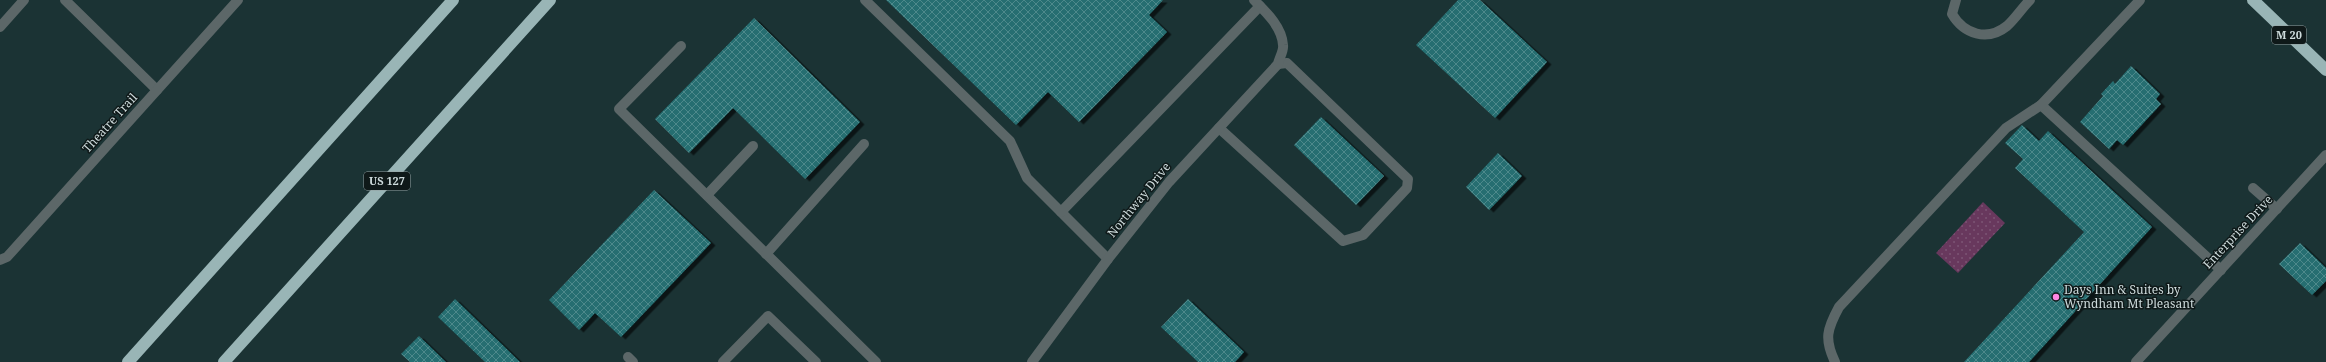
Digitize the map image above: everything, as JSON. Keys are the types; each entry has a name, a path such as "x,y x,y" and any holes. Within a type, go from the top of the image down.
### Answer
{"highway":[{"path":"128,362 453,0"},
{"name":"US 127","path":"224,362 550,0"},
{"name":"M 20","path":"2253,0 2326,70"}],"street":[{"path":"0,27 24,0"},
{"path":"65,0 157,90"},
{"name":"Theatre Trail","path":"0,260 7,257 238,0"},
{"path":"865,0 1010,141 1027,178 1108,258"},
{"path":"1956,0 1952,14 1959,25 1968,32 1987,34 2007,26 2030,0"},
{"path":"1835,362 1828,347 1829,327 1839,307 2006,128 2041,105 2140,0"},
{"path":"1061,212 1257,3 1272,19 1284,46 1278,64 1287,63 1343,116 1408,179 1407,188 1363,235 1343,241 1219,128"},
{"path":"681,46 619,109 876,362"},
{"name":"Northway Drive","path":"1032,362 1108,258 1169,182 1278,64"},
{"path":"2041,105 2220,270"},
{"path":"766,254 864,144"},
{"path":"707,195 753,146"},
{"name":"Enterprise Drive","path":"2136,362 2326,156"},
{"path":"2253,188 2277,209"},
{"path":"723,362 768,316 816,362"}],"shaded area":[{"path":"1983,202 2005,223 1958,273 1936,253"}],"building":[{"path":"886,0 1163,0 1149,15 1167,32 1079,122 1048,92 1016,125"},
{"path":"1458,0 1480,0 1547,62 1495,118 1416,45"},
{"path":"754,18 860,122 805,179 733,108 689,153 655,119"},
{"path":"2131,66 2160,94 2156,99 2161,104 2123,145 2117,140 2109,149 2080,122 2103,96 2101,94 2113,81 2115,84"},
{"path":"1321,117 1384,176 1356,205 1294,145"},
{"name":"Days Inn & Suites by Wyndham Mt Pleasant","path":"2022,125 2039,141 2048,131 2152,227 2029,362 1964,362 2084,232 2015,168 2023,159 2005,143"},
{"path":"1498,153 1522,176 1489,210 1466,187"},
{"path":"654,190 711,243 621,337 595,313 579,330 549,300"},
{"path":"2300,243 2326,268 2326,281 2312,295 2279,264"},
{"path":"455,299 520,362 485,362 438,317"},
{"path":"1188,299 1244,352 1235,362 1198,362 1161,327"},
{"path":"419,336 446,362 410,362 401,354"}],"place":[{"name":"Days Inn & Suites by Wyndham Mt Pleasant","path":"2056,297"}]}
